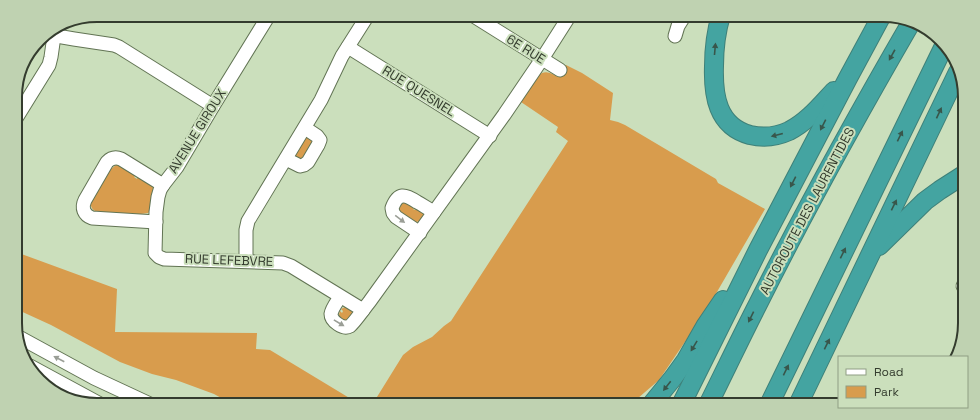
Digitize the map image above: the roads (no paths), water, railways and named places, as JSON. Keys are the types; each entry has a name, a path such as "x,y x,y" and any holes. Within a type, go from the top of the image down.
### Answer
{"highway":[{"path":"719,22 714,55 715,94 717,104 724,118 742,132 754,136 764,137 777,135 789,130 802,123 810,116 848,78"},
{"path":"684,398 758,250 878,22"},
{"name":"AUTOROUTE DES LAURENTIDES","path":"711,398 798,226 909,27"},
{"path":"771,398 941,50"},
{"path":"801,398 955,78"},
{"path":"871,253 925,201 958,178"},
{"path":"657,398 686,360 706,325 758,250"}],"street":[{"name":"AVENUE GIROUX","path":"157,256 155,251 158,197 163,185 177,167 265,22"},
{"path":"246,261 246,227 248,221 321,100 340,59 364,22"},
{"name":"6E RUE","path":"483,22 560,70"},
{"path":"340,297 332,310 331,315 334,321 341,326 347,327 351,325 370,301 490,136 566,22"},
{"path":"676,36 681,22"},
{"path":"54,36 119,47 213,106"},
{"path":"22,109 49,65 51,57 50,39"},
{"name":"RUE QUESNEL","path":"348,47 490,136"},
{"path":"286,159 300,166 304,165 308,162 318,145 320,140 318,136 304,128"},
{"path":"156,222 92,218 83,210 83,205 84,200 112,158 121,159 163,185"},
{"path":"420,233 394,215 392,208 396,201 400,197 409,196 434,212"},
{"name":"RUE LEFEBVRE","path":"157,256 164,259 283,262 363,310"},
{"path":"25,341 94,378 137,398"},
{"path":"40,371 87,397"}]}
